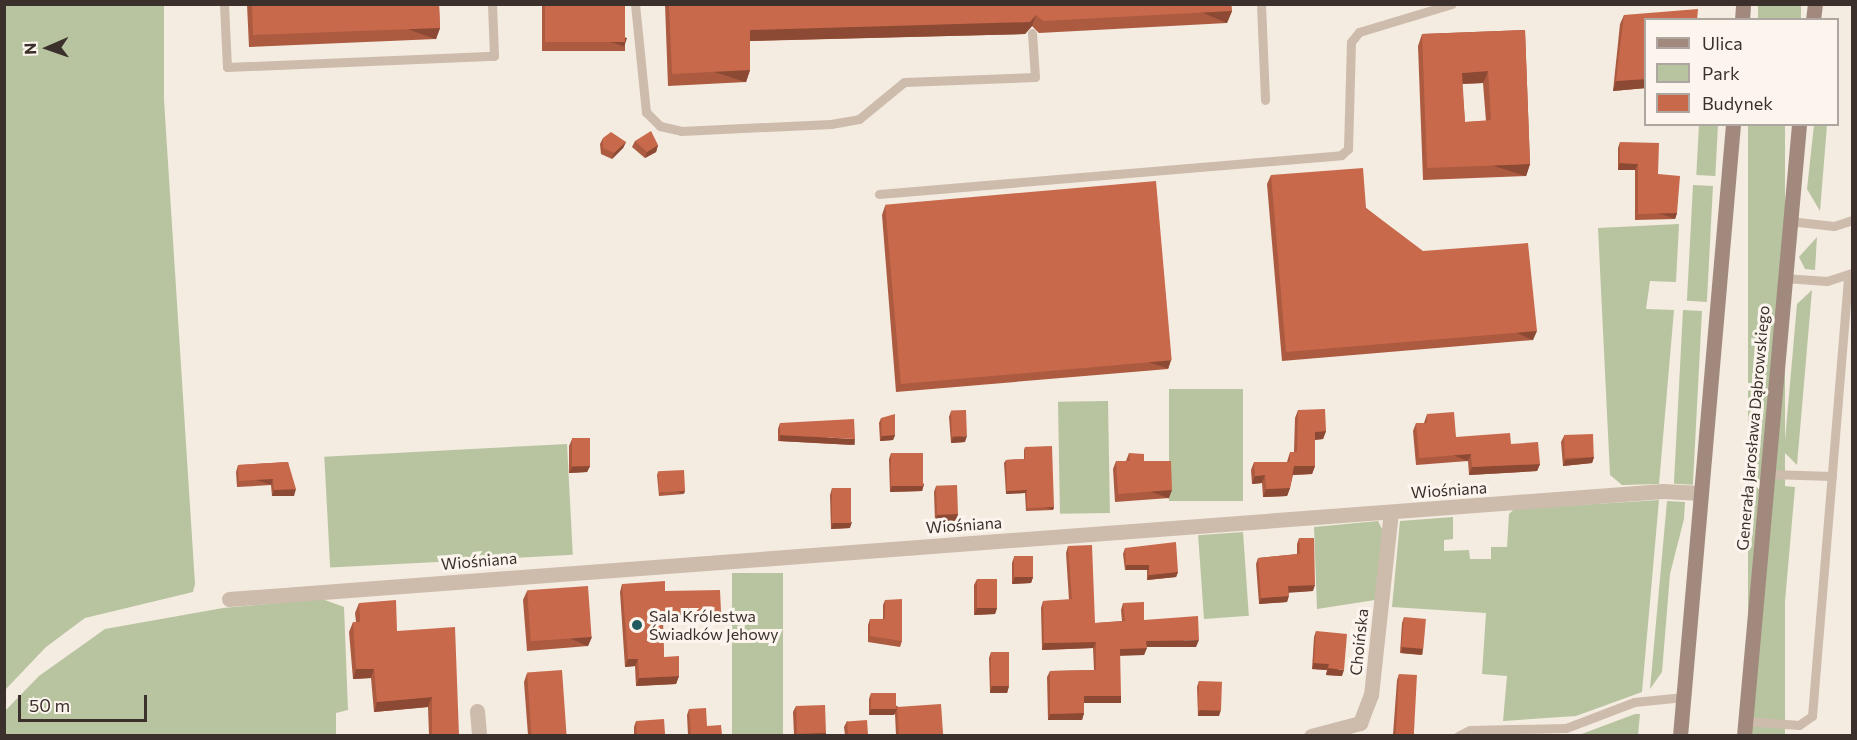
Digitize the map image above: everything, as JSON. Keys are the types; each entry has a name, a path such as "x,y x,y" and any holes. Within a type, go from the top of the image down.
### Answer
{"main road":[{"path":"1680,735 1733,126"},
{"name":"Generała Jarosława Dąbrowskiego","path":"1744,728 1799,126"}],"street":[{"name":"Wiośniana","path":"229,598 1663,491 1701,494"},
{"name":"Choińska","path":"1311,735 1360,723 1371,696 1391,512"},
{"path":"477,711 478,735"}],"lane":[{"path":"224,4 227,67 494,57 492,4"},
{"path":"635,4 646,112 660,126 681,131 831,124 859,119 904,82 1035,77 1032,33"},
{"path":"1262,4 1265,100"},
{"path":"879,194 1341,155 1348,149 1350,42 1359,32 1452,4"},
{"path":"1789,221 1834,226 1852,220"},
{"path":"1744,728 1799,725 1812,716 1850,273 1827,280 1784,278"},
{"path":"1767,474 1832,476"},
{"path":"1458,735 1470,730 1566,728 1634,702 1684,697"}],"green space":[{"path":"5,4 164,5 164,100 195,584 193,592 85,618 46,647 5,690"},
{"path":"1758,5 1801,5 1801,18 1758,18"},
{"path":"1699,126 1718,126 1715,176 1696,175"},
{"path":"1748,126 1785,126 1785,736 1748,736"},
{"path":"1814,126 1827,126 1820,211 1807,189"},
{"path":"1693,185 1713,186 1707,302 1687,301"},
{"path":"1679,224 1676,282 1650,281 1646,309 1674,310 1659,484 1622,485 1610,475 1598,228"},
{"path":"1817,237 1815,270 1805,269 1799,257"},
{"path":"1812,290 1797,465 1784,452 1797,304"},
{"path":"1683,310 1702,311 1693,485 1674,484"},
{"path":"1169,389 1243,389 1243,501 1169,501"},
{"path":"1108,401 1110,513 1060,514 1058,402"},
{"path":"567,444 573,555 330,568 324,457"},
{"path":"1778,486 1795,487 1775,715 1758,714"},
{"path":"1659,500 1642,692 1576,716 1503,721 1507,676 1482,674 1486,613 1392,607 1400,521 1453,517 1453,539 1444,540 1444,551 1469,550 1470,559 1491,559 1491,547 1507,547 1509,514 1514,509"},
{"path":"1667,501 1685,502 1684,519 1670,574 1662,672 1650,689"},
{"path":"1378,521 1383,531 1375,600 1317,609 1314,527"},
{"path":"1243,532 1249,616 1204,619 1198,535"},
{"path":"732,573 783,573 783,735 732,735"},
{"path":"322,599 344,607 348,710 336,713 336,735 5,736 5,711 39,676 105,629 223,608"},
{"path":"1640,714 1638,735 1579,735"}],"building":[{"path":"252,4 439,4 440,28 253,35"},
{"path":"545,4 625,4 625,42 545,42"},
{"path":"669,4 1231,4 1232,11 1043,21 1036,15 1030,22 750,30 750,70 672,74"},
{"path":"1698,9 1697,18 1644,18 1644,79 1616,81 1624,15"},
{"path":"1525,30 1530,164 1427,168 1422,34","holes":["1488,71 1491,120 1465,122 1462,73"]},
{"path":"651,131 658,145 647,152 635,141"},
{"path":"611,132 626,142 614,153 603,148 603,138"},
{"path":"1620,142 1659,143 1658,174 1680,176 1677,213 1638,214 1638,164 1620,163"},
{"path":"1363,168 1366,208 1423,251 1528,243 1537,331 1286,352 1271,175"},
{"path":"1156,181 1172,360 901,384 885,205"},
{"path":"1325,409 1326,431 1315,432 1315,466 1294,466 1290,488 1266,489 1265,475 1255,476 1254,462 1290,462 1290,452 1297,452 1298,410"},
{"path":"966,410 967,436 952,437 951,411"},
{"path":"1454,412 1456,437 1510,433 1511,444 1538,442 1540,464 1472,467 1471,454 1419,458 1416,423 1427,423 1427,414"},
{"path":"895,414 895,435 882,436 881,418"},
{"path":"854,419 855,439 780,435 780,423"},
{"path":"1593,434 1594,457 1565,458 1564,435"},
{"path":"572,438 590,438 590,466 572,466"},
{"path":"1052,446 1054,507 1027,508 1027,490 1007,491 1006,460 1025,459 1025,447"},
{"path":"891,453 923,453 923,486 891,486"},
{"path":"1129,453 1144,454 1144,461 1171,461 1172,490 1118,494 1116,461 1130,461"},
{"path":"288,462 296,489 274,490 273,479 239,481 238,465"},
{"path":"684,470 685,491 659,492 658,471"},
{"path":"957,485 958,514 937,515 936,486"},
{"path":"832,488 851,488 851,523 832,523"},
{"path":"1299,538 1314,538 1315,585 1288,586 1289,596 1261,598 1258,558 1300,554"},
{"path":"1176,542 1178,572 1149,575 1149,565 1126,565 1125,548"},
{"path":"1092,545 1095,623 1125,621 1123,603 1144,602 1144,620 1198,616 1199,640 1146,641 1147,648 1120,649 1121,696 1084,696 1084,713 1050,714 1050,671 1096,670 1096,642 1044,643 1043,601 1072,599 1068,546"},
{"path":"1014,556 1033,556 1033,577 1014,577"},
{"path":"977,579 997,579 997,608 977,608"},
{"path":"665,581 665,591 720,590 721,612 662,613 664,657 679,656 679,676 639,678 638,659 628,659 622,584"},
{"path":"588,586 592,637 531,641 527,590"},
{"path":"902,599 902,641 870,636 870,619 885,619 885,600"},
{"path":"396,600 397,631 455,627 459,735 432,735 432,697 377,702 374,669 356,669 353,622 360,622 359,603"},
{"path":"1404,617 1426,619 1423,649 1401,647"},
{"path":"1316,631 1347,634 1344,670 1328,668 1329,664 1314,663"},
{"path":"991,652 1009,652 1009,686 991,686"},
{"path":"562,670 567,735 532,736 527,672"},
{"path":"1399,674 1417,675 1414,736 1396,735"},
{"path":"1199,681 1222,682 1221,711 1198,710"},
{"path":"871,693 896,693 896,709 871,709"},
{"path":"941,704 943,734 899,736 897,707"},
{"path":"825,705 826,733 797,734 796,706"},
{"path":"706,708 707,726 721,725 722,735 691,735 689,709"},
{"path":"664,719 665,735 637,736 636,721"},
{"path":"867,720 868,735 848,736 847,721"}],"place":[{"name":"Sala Królestwa Świadków Jehowy","path":"637,625"}]}
